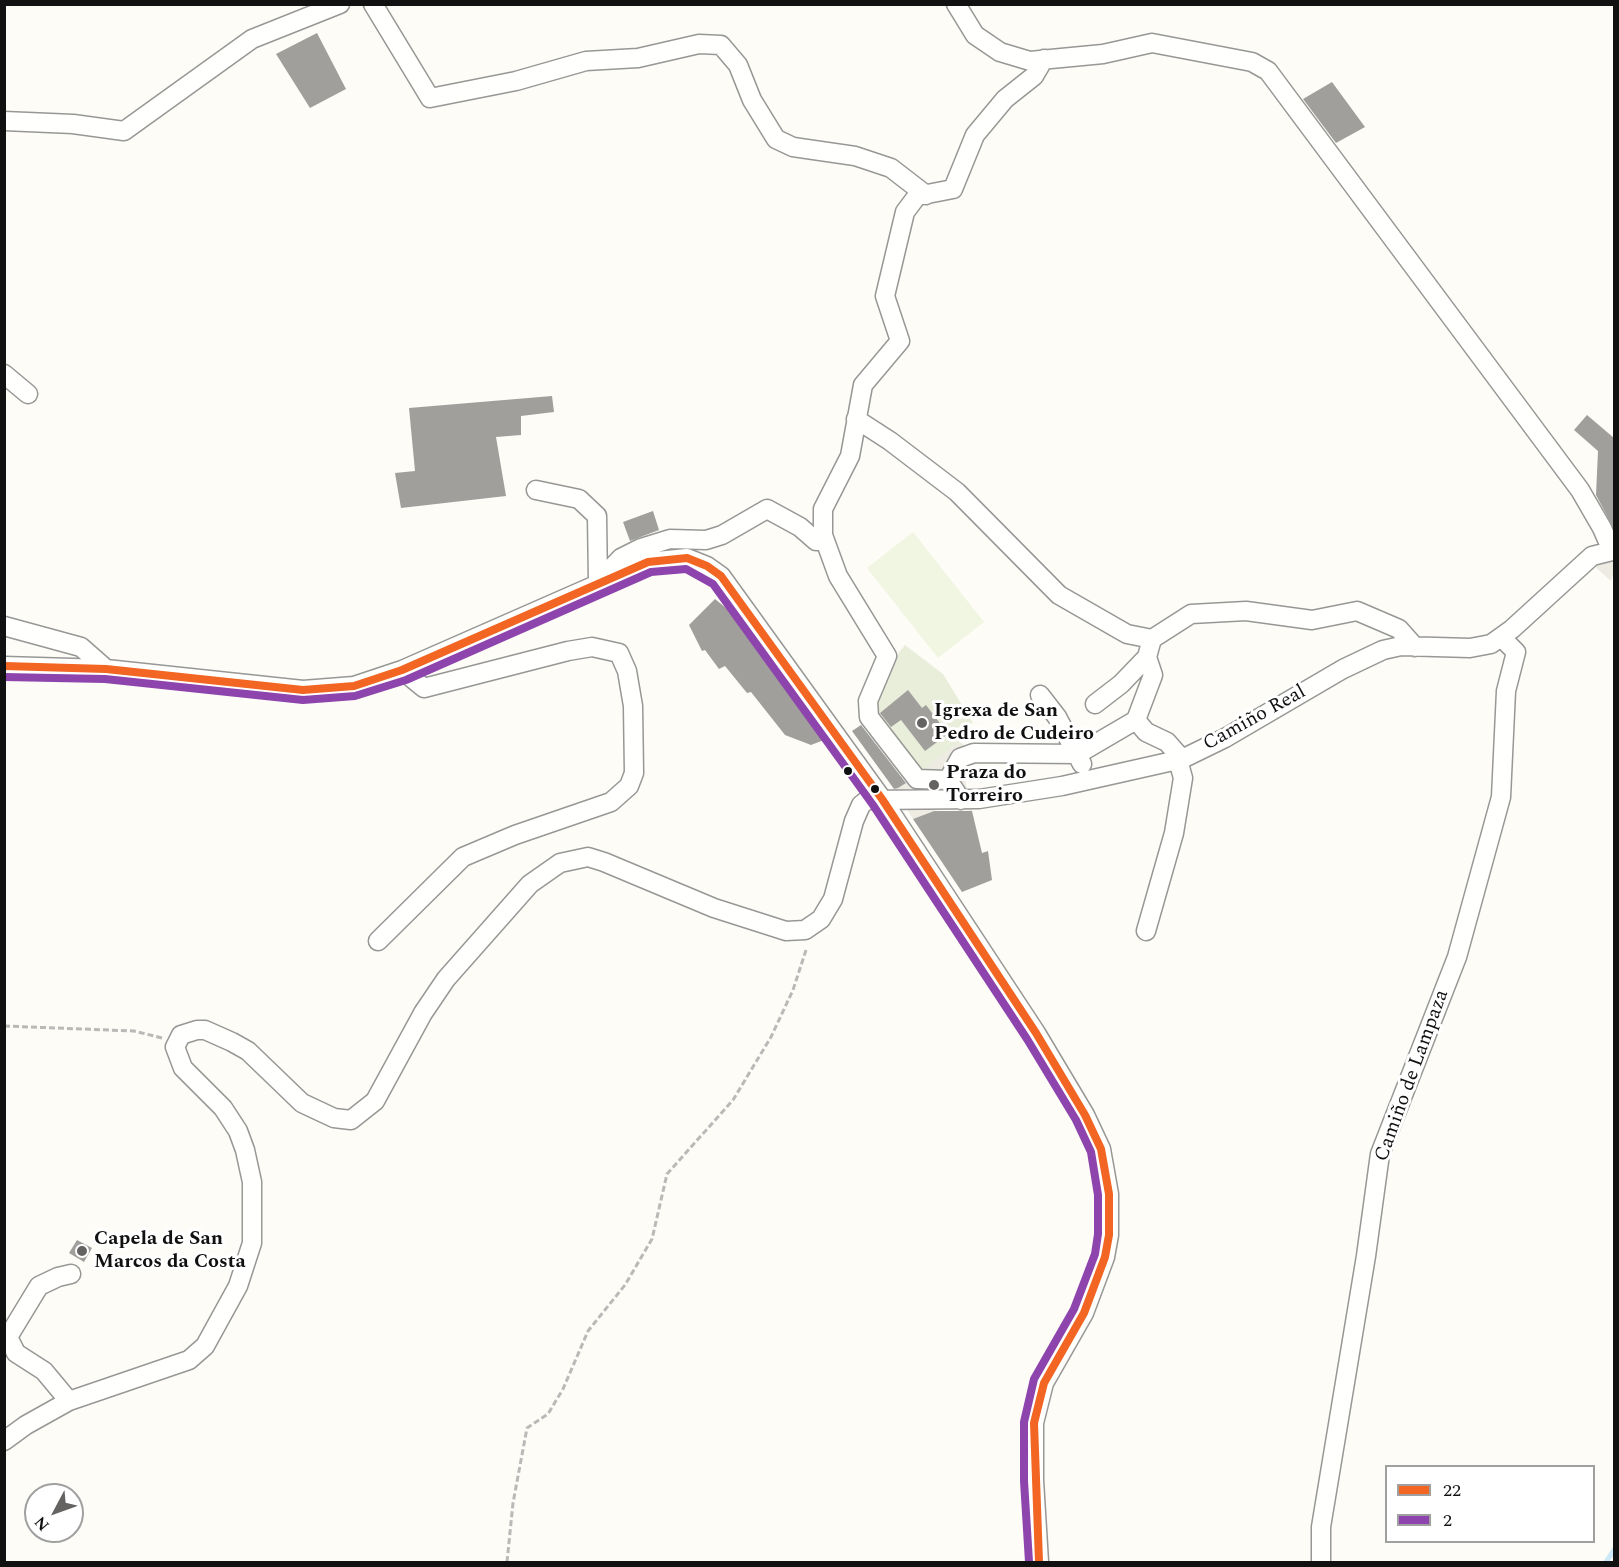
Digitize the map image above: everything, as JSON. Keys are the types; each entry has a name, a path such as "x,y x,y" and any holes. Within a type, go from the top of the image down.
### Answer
{"street":[{"path":"4,121 73,124 124,130 252,39 340,4"},
{"path":"373,4 430,98 516,81 586,60 638,58 699,44 721,45 738,65 752,100 776,139 793,147 855,156 891,168 926,195"},
{"path":"957,4 975,35 1000,52 1030,60 1103,54 1152,43 1252,62 1268,71 1580,490 1613,552 1592,556 1501,637"},
{"path":"948,780 917,779 868,717 868,701 887,656 838,576 825,541 823,509 850,456 862,385 900,341 885,296 905,212 917,196 953,189 975,135 1005,99 1034,76 1044,59"},
{"path":"4,374 28,394"},
{"path":"856,419 890,441 957,492 1059,595 1149,648 1153,675 1138,713 1078,754 974,753 960,758 948,780"},
{"path":"536,490 579,499 597,516 598,583"},
{"path":"598,583 621,558 641,548 670,539 705,540 722,536 767,509 800,527 816,541 825,541"},
{"path":"4,666 106,669 303,690 354,686 402,670 598,583 662,559 687,558 707,566 721,576 882,799 1076,1097 1095,1134 1107,1174 1109,1235 1105,1257 1084,1313 1044,1383 1034,1423 1034,1480 1039,1563"},
{"path":"1095,704 1121,684 1149,648 1191,614 1246,611 1312,620 1357,611 1398,629 1414,647"},
{"path":"4,626 81,647 106,669"},
{"name":"Camiño Real","path":"882,799 961,800 1062,786 1180,759 1225,738 1370,655 1392,647 1480,647 1501,637"},
{"name":"Camiño de Lampaza","path":"1321,1563 1321,1527 1366,1256 1380,1154 1457,957 1502,797 1506,691 1516,652 1501,637"},
{"path":"378,941 463,857 514,835 611,802 628,786 634,773 633,706 627,671 619,653 592,647 568,651 424,688 402,670"},
{"path":"1121,684 1146,732 1167,742 1180,759 1183,778 1174,833 1146,931"},
{"path":"1040,695 1057,717 1089,779"},
{"path":"948,780 961,800"},
{"path":"4,1441 26,1425 69,1401 178,1365 198,1353 228,1309 252,1243 252,1182 243,1141 223,1108 188,1076 175,1053 175,1042 181,1035 197,1030 216,1035 248,1051 302,1103 334,1118 351,1120 375,1101 423,1013 446,979 530,884 554,867 575,858 588,857 698,902 775,928 796,932 814,926 826,910 838,886 849,838 861,805 867,800 882,799"},
{"path":"69,1401 44,1371 16,1353 8,1337 39,1286 71,1274"}],"path":[{"path":"507,1563 513,1503 527,1428 548,1414 563,1389 588,1331 625,1285 652,1239 667,1174 734,1100 771,1037 793,990 814,926"},
{"path":"4,1026 134,1030 175,1042"}],"green space":[{"path":"913,532 984,622 938,658 867,568"},
{"path":"905,645 943,674 973,723 956,728 960,742 917,775 876,720 873,706 884,671"}],"shaded area":[{"path":"1607,536 1614,537 1614,571 1611,581 1583,556"},
{"name":"Praza do Torreiro","path":"960,742 969,749 962,767 972,811 943,807 913,819 895,790"}],"building":[{"path":"317,33 346,89 310,108 276,54"},
{"path":"1332,82 1365,127 1336,143 1303,99"},
{"path":"552,396 554,412 521,416 521,435 496,437 506,496 401,508 395,473 415,471 409,408"},
{"path":"1587,415 1614,438 1614,529 1596,495 1598,451 1574,430"},
{"path":"653,511 659,530 630,541 623,522"},
{"path":"715,599 726,608 793,695 824,740 811,745 785,735 751,692 747,693 725,666 719,669 705,650 702,651 689,625"},
{"name":"Igrexa de San Pedro de Cudeiro","path":"908,690 922,708 926,705 948,734 925,751 901,720 891,727 880,713"},
{"path":"861,725 906,783 894,789 852,731"},
{"path":"934,811 972,811 982,853 988,851 992,880 962,892 913,819"},
{"name":"Capela de San Marcos da Costa","path":"77,1240 92,1248 84,1262 69,1253"}],"waterway":[{"path":"1606,1562 1614,1550"}],"transit line":[{"name":"22","path":"4,666 106,669 303,690 354,686 402,670 648,562 687,558 707,566 721,576 882,799 1036,1033 1085,1115 1101,1149 1109,1194 1109,1235 1105,1257 1084,1313 1044,1383 1034,1423 1039,1562"},
{"name":"2","path":"4,677 105,679 303,700 355,696 406,680 651,572 686,569 713,584 873,805 1027,1039 1076,1120 1091,1152 1098,1195 1098,1234 1095,1254 1074,1309 1034,1379 1024,1422 1024,1481 1029,1562"}],"place":[{"name":"Igrexa de San Pedro de Cudeiro","path":"922,723"},
{"name":"Praza do Torreiro","path":"934,785"},
{"name":"Capela de San Marcos da Costa","path":"82,1251"}]}
